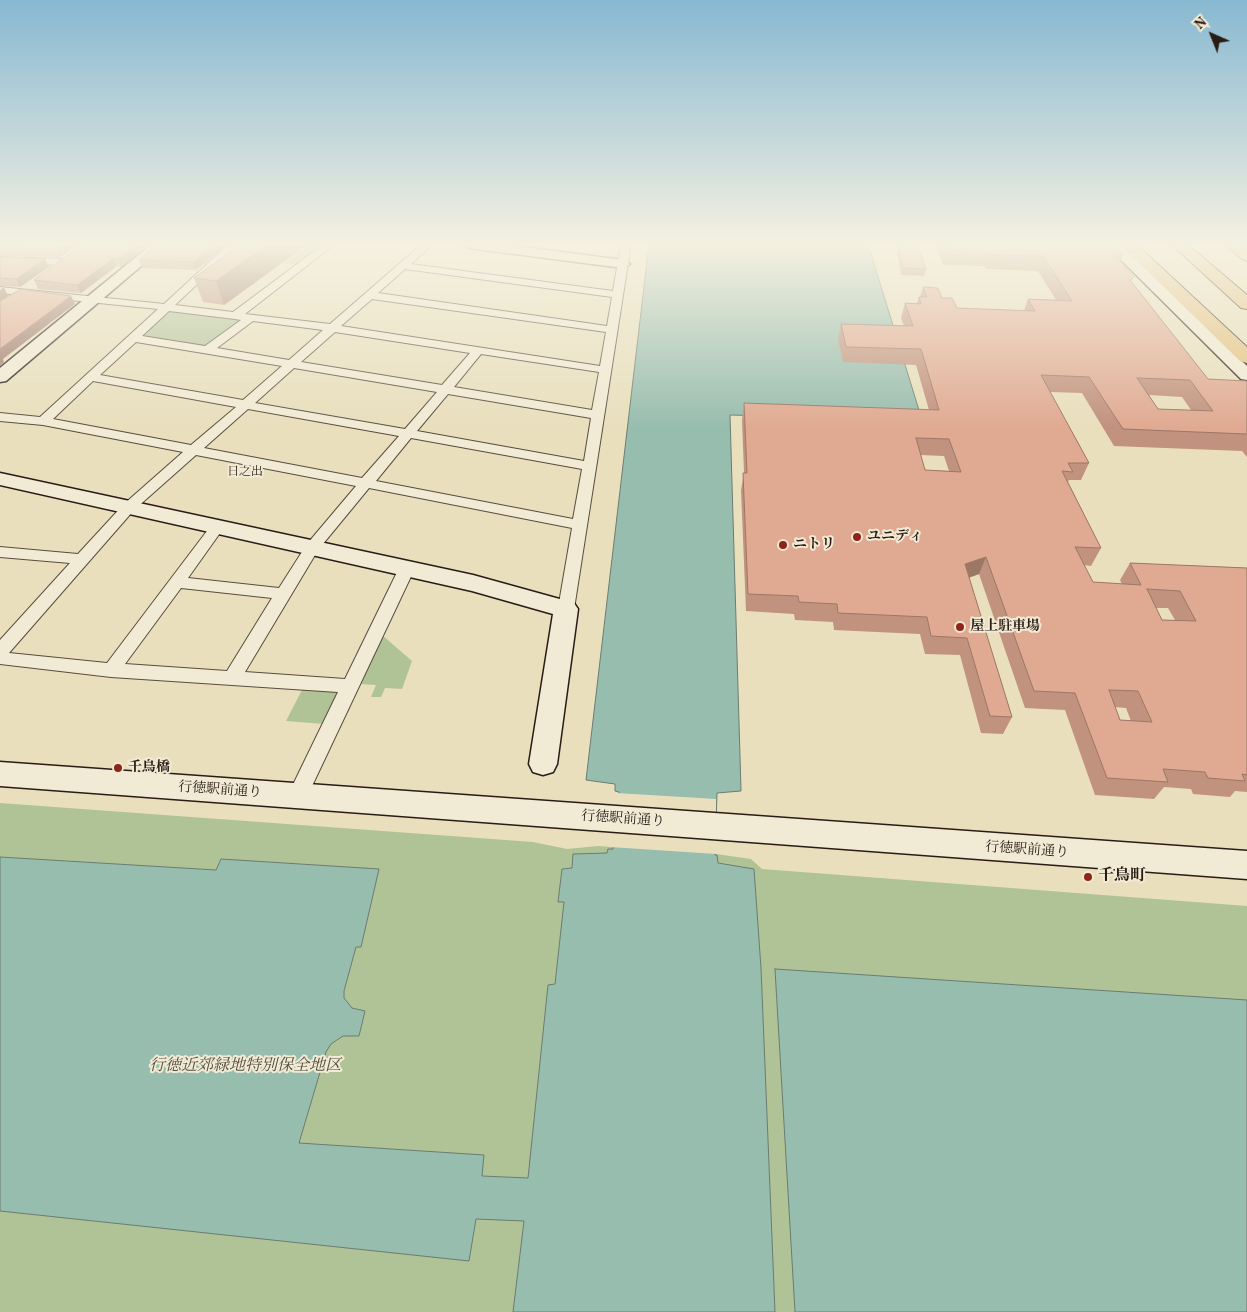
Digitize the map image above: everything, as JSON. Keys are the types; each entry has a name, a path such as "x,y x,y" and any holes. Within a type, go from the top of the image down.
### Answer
{"highway":[{"path":"1192,305 1247,357"},
{"path":"1210,305 1247,338"}],"street":[{"path":"0,377 86,305"},
{"path":"152,305 332,328 606,370"},
{"path":"235,316 249,305"},
{"path":"0,651 80,559 129,507 358,305"},
{"path":"440,305 613,330"},
{"path":"543,764 566,609 617,305"},
{"path":"1175,305 1247,375"},
{"path":"43,421 166,307"},
{"path":"208,350 250,318"},
{"path":"134,338 599,415"},
{"path":"232,678 312,547 478,351"},
{"path":"91,377 590,466"},
{"path":"0,417 43,421 580,525"},
{"path":"0,479 473,583 566,609"},
{"path":"111,670 218,526"},
{"path":"0,552 80,559"},
{"path":"297,797 406,568"},
{"path":"176,582 283,594"},
{"path":"0,658 111,670 350,686"},
{"name":"行徳駅前通り","path":"0,774 1247,865"}],"green space":[{"path":"170,310 240,319 242,321 206,346 144,336 142,334"},
{"path":"382,635 412,661 402,689 385,688 381,697 371,697 376,685 361,684"},
{"path":"303,688 339,691 324,724 286,721"},
{"name":"行徳近郊緑地特別保全地区","path":"0,803 533,842 567,849 598,846 716,854 751,859 762,869 1247,906 1247,1312 0,1312"}],"shaded area":[{"path":"642,305 887,305 922,420 730,415 741,791 717,793 715,855 717,855 718,863 754,869 761,968 775,1312 513,1312 524,1221 476,1219 469,1261 0,1211 0,857 216,870 221,859 379,869 361,947 356,947 344,991 344,998 352,1008 365,1011 359,1036 343,1036 331,1044 326,1052 299,1143 484,1155 482,1176 528,1178 548,985 555,984 564,902 558,902 562,869 572,868 573,854 607,853 608,849 613,849 619,792 615,791 615,784 586,780"},
{"path":"775,969 1247,1000 1247,1312 795,1312"}],"pier":[{"path":"616,793 716,799 716,854 610,847"}],"building":[{"path":"0,305 59,305 0,349"},
{"path":"906,305 956,305 957,308 1035,311 1032,305 1150,305 1208,379 1247,381 1247,434 1123,429 1089,377 1041,375 1089,463 1068,463 1073,472 1062,471 1101,548 1075,547 1093,582 1141,585 1130,563 1247,568 1247,775 1242,774 1245,781 1208,778 1205,772 1163,769 1168,782 1107,778 1075,693 1034,691 986,557 965,564 1012,717 990,716 967,638 931,636 927,617 838,613 837,604 799,602 798,596 748,594 743,473 747,473 744,403 939,410 921,349 846,347 841,324 913,326","holes":["1137,378 1190,380 1213,411 1158,409","916,438 949,439 961,472 925,470","1147,589 1180,591 1196,621 1162,620","1109,690 1138,691 1152,722 1120,720"]}],"place":[{"name":"ユニディ","path":"857,537"},
{"name":"ニトリ","path":"783,545"},
{"name":"屋上駐車場","path":"960,627"},
{"name":"千鳥橋","path":"118,768"},
{"name":"千鳥町","path":"1088,877"}],"district":[{"name":"日之出","path":"245,473"}]}
